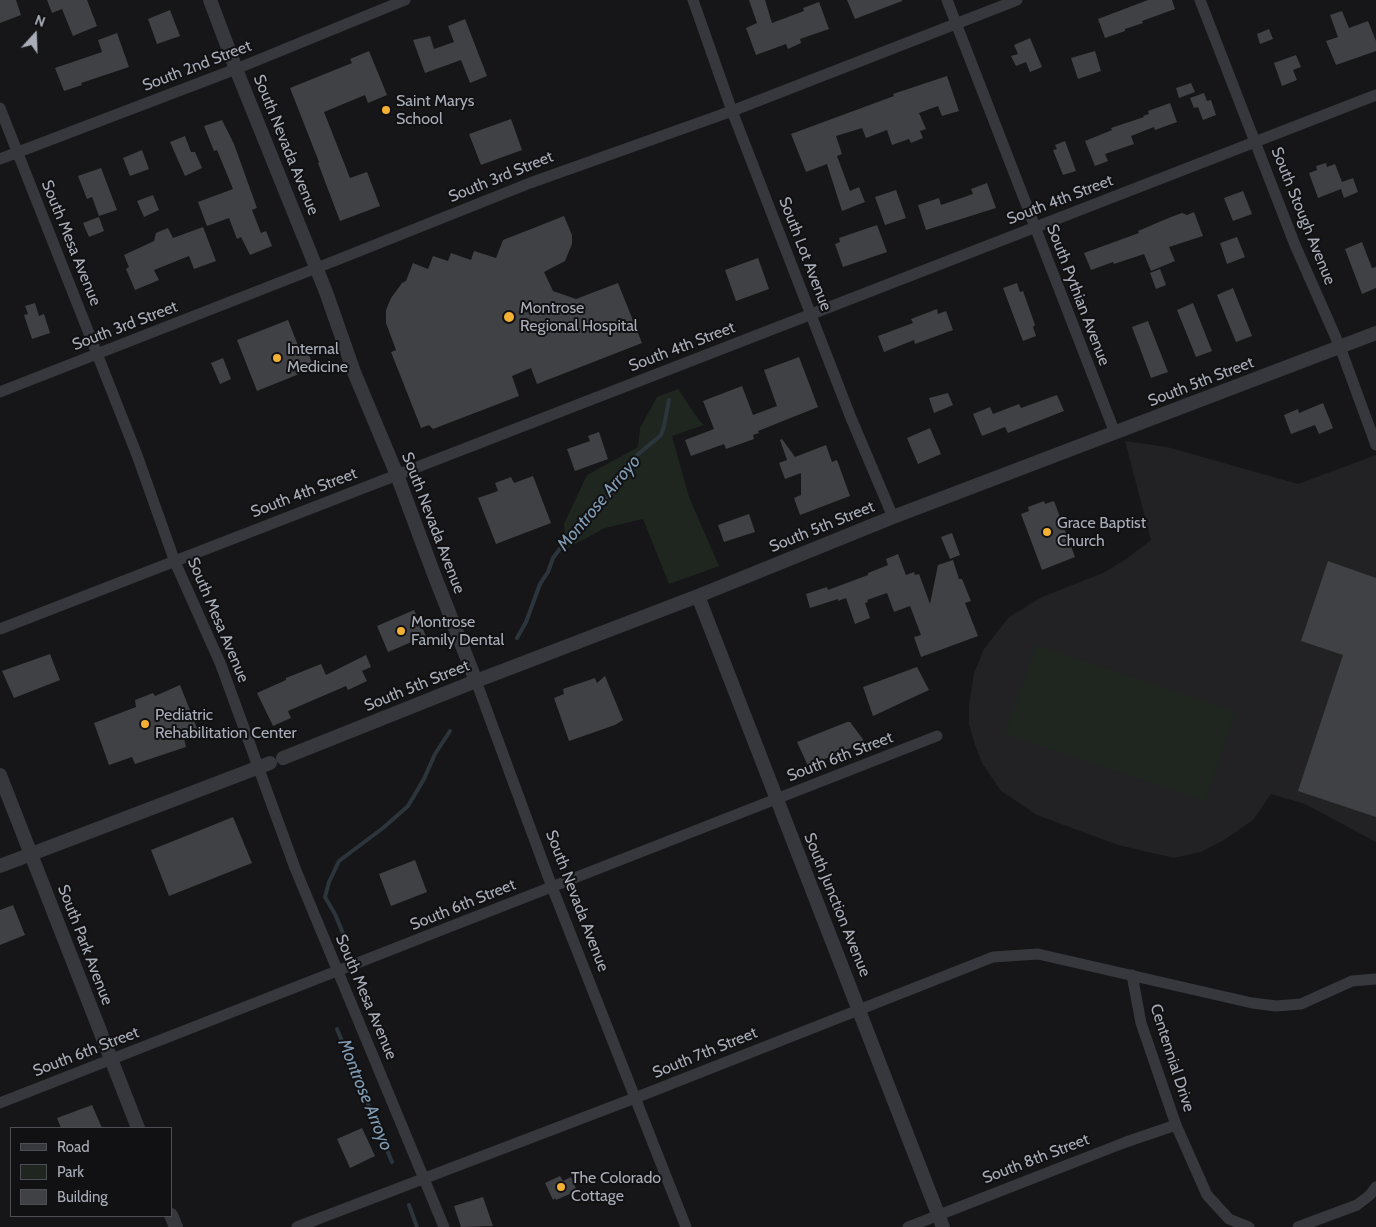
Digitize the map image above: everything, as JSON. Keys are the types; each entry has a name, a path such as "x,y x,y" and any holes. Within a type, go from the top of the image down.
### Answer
{"street":[{"name":"South Nevada Avenue","path":"210,0 317,268 354,372 397,475 552,887 686,1227"},
{"name":"South 2nd Street","path":"0,159 236,69 405,0"},
{"name":"South Lot Avenue","path":"693,0 732,110 851,418 892,518"},
{"name":"South Pythian Avenue","path":"947,0 1115,433"},
{"name":"South 3rd Street","path":"0,392 552,175 732,110 1018,0"},
{"name":"South Stough Avenue","path":"1200,0 1296,245 1340,348 1376,445"},
{"name":"South 4th Street","path":"0,629 1376,95"},
{"name":"South Mesa Avenue","path":"0,108 137,455 175,562 221,665 271,763 295,868 444,1227"},
{"name":"South 5th Street","path":"0,866 271,763 892,518 1376,333"},
{"name":"South Junction Avenue","path":"698,596 941,1221"},
{"name":"South 6th Street","path":"0,1103 938,736"},
{"name":"South Park Avenue","path":"0,775 138,1127"},
{"name":"South 7th Street","path":"297,1227 635,1098 993,957 1038,954 1132,975"},
{"name":"Centennial Drive","path":"1249,1227 1229,1219 1207,1195 1176,1125 1141,1023 1132,975 1276,1006 1301,1004 1352,981 1376,979"},
{"name":"South 8th Street","path":"908,1227 941,1221 1126,1142 1176,1125"},
{"path":"1298,1227 1356,1205 1370,1195 1376,1187"}],"shaded area":[{"path":"1125,441 1167,447 1298,484 1376,455 1376,842 1305,804 1271,794 1253,820 1224,840 1201,852 1174,858 1118,845 1037,815 1001,791 982,763 969,724 969,705 974,673 984,649 1009,617 1042,597 1103,573 1125,560 1151,540"}],"green space":[{"path":"678,389 704,425 672,436 689,497 719,566 669,584 643,519 605,528 566,549 564,524 587,475 638,447 640,428 657,397"},
{"path":"1036,645 1235,711 1205,801 1005,734"}],"building":[{"path":"0,0 16,0 21,15 0,23"},
{"path":"47,0 87,0 97,26 73,36 62,9 52,13"},
{"path":"749,0 765,0 772,23 804,11 803,8 819,2 829,29 800,39 801,43 788,49 786,44 756,55 746,28 757,23"},
{"path":"847,0 902,0 902,1 855,19"},
{"path":"1148,0 1172,0 1175,9 1142,21 1143,23 1105,38 1098,19"},
{"path":"170,10 180,36 157,44 148,19"},
{"path":"1342,11 1349,28 1368,21 1376,41 1376,51 1336,65 1326,41 1338,37 1330,15"},
{"path":"465,19 487,76 470,83 461,60 425,73 413,40 430,36 434,49 454,42 448,26"},
{"path":"1269,29 1273,39 1260,44 1257,34"},
{"path":"117,33 129,67 81,83 82,85 64,91 55,68 102,52 98,40"},
{"path":"1030,38 1042,67 1030,72 1026,62 1016,66 1011,56 1018,54 1014,45"},
{"path":"369,51 387,95 368,103 365,95 324,112 350,178 367,172 380,206 340,221 290,88 352,63 350,59"},
{"path":"1095,51 1101,71 1078,79 1071,58"},
{"path":"1296,55 1301,67 1293,70 1297,80 1282,86 1274,63"},
{"path":"947,76 959,111 942,116 938,106 919,113 926,129 920,131 923,138 911,143 909,139 892,145 887,130 866,138 862,128 836,136 842,154 837,156 850,191 859,187 865,202 842,211 827,164 806,172 791,134 894,96 893,94"},
{"path":"1191,83 1195,92 1179,98 1176,88"},
{"path":"1204,93 1207,101 1211,100 1216,115 1203,120 1198,107 1194,108 1190,98"},
{"path":"1170,103 1177,122 1155,130 1154,127 1131,136 1134,144 1105,154 1108,161 1095,166 1085,141 1112,130 1111,128 1144,117 1149,114 1148,111"},
{"path":"511,119 522,150 481,165 469,134"},
{"path":"222,120 234,144 257,208 252,210 261,233 266,231 272,246 250,255 241,237 237,239 229,218 207,226 198,202 233,189 217,150 214,151 204,126"},
{"path":"185,136 191,152 195,152 202,168 185,176 170,142"},
{"path":"1065,141 1076,171 1063,175 1053,150 1057,149 1055,145"},
{"path":"142,150 149,169 130,176 123,158"},
{"path":"1326,163 1327,167 1335,164 1342,182 1353,178 1358,192 1344,198 1341,189 1318,198 1309,173 1317,170 1316,166"},
{"path":"101,168 117,210 99,216 92,197 87,199 78,176"},
{"path":"987,183 996,208 926,230 918,205 939,198 941,205 973,194 971,189"},
{"path":"896,190 906,218 885,225 875,197"},
{"path":"1243,191 1252,214 1233,221 1224,198"},
{"path":"153,195 159,210 144,217 137,201"},
{"path":"1194,212 1203,236 1169,247 1175,261 1151,271 1144,254 1091,270 1084,253 1139,233 1138,231 1171,217 1182,213 1187,215"},
{"name":"Montrose Regional Hospital","path":"564,216 572,235 572,244 565,261 544,272 553,291 576,299 618,283 642,343 537,384 531,368 512,376 519,396 433,429 429,425 421,428 391,352 396,350 386,323 386,310 391,298 402,283 406,281 413,263 428,269 433,256 448,261 451,253 471,260 474,251 496,258 503,240"},
{"path":"99,217 104,231 89,237 83,223"},
{"path":"877,225 887,252 843,267 835,244 840,242 839,238"},
{"path":"203,227 216,261 194,269 189,256 154,270 159,280 135,290 126,269 129,267 124,255 154,241 156,233 168,228 173,238"},
{"path":"1237,237 1245,257 1227,264 1220,243"},
{"path":"1362,242 1372,268 1376,267 1376,288 1362,294 1345,249"},
{"path":"758,258 769,289 736,301 725,270"},
{"path":"1160,269 1166,285 1156,289 1150,273"},
{"path":"1017,283 1020,292 1023,291 1035,325 1033,327 1036,336 1023,341 1003,288"},
{"path":"1233,288 1252,336 1236,342 1217,295"},
{"path":"35,303 39,316 44,314 50,333 32,339 24,315 28,314 25,306"},
{"path":"1193,303 1212,351 1196,357 1177,310"},
{"path":"937,309 938,314 946,311 953,330 915,344 914,340 884,352 878,336 913,323 911,319"},
{"name":"Internal Medicine","path":"288,320 299,348 305,345 314,368 257,391 237,340"},
{"path":"1148,321 1168,372 1151,378 1132,327"},
{"path":"799,357 818,407 758,431 759,433 753,435 754,439 726,449 724,444 691,456 685,440 714,429 703,401 742,386 753,415 777,406 764,370"},
{"path":"223,358 231,379 220,384 211,363"},
{"path":"948,393 953,405 934,413 929,398"},
{"path":"1057,395 1064,411 1008,433 1005,427 982,436 973,414 990,407 993,414 1019,404 1021,408"},
{"path":"1323,403 1333,428 1319,434 1315,425 1291,434 1284,415 1298,409 1299,413"},
{"path":"930,428 941,454 918,464 907,438"},
{"path":"599,432 608,459 575,471 567,449 590,441 588,436"},
{"path":"782,439 795,457 826,445 832,462 837,460 850,496 800,515 794,498 801,495 801,473 785,479 779,463 787,460 780,440"},
{"path":"533,476 551,523 496,544 478,498 498,491 495,483 511,477 514,483"},
{"name":"Grace Baptist Church","path":"1044,501 1045,504 1054,501 1075,557 1042,570 1021,514 1029,511 1028,507"},
{"path":"749,514 755,532 724,542 718,525"},
{"path":"952,533 960,555 950,559 941,537"},
{"path":"898,554 906,575 914,572 915,575 919,574 930,604 938,565 953,560 959,579 962,579 971,601 965,603 978,636 921,657 914,637 921,635 910,606 894,612 887,593 867,600 868,602 865,603 870,618 855,624 846,598 810,608 806,594 827,587 828,590 868,575 868,573 888,565 886,559"},
{"path":"1328,561 1376,578 1376,817 1298,791 1343,655 1301,641"},
{"name":"Montrose Family Dental","path":"414,610 426,636 388,652 377,626"},
{"path":"50,654 60,680 14,698 2,671"},
{"path":"366,655 371,667 362,671 367,681 348,690 346,686 288,711 291,718 273,726 257,693 286,680 286,678 321,664 326,675"},
{"path":"917,667 929,690 873,716 863,687"},
{"path":"605,676 623,720 615,725 569,741 554,698 564,694 563,689 595,678 597,683"},
{"name":"Pediatric Rehabilitation Center","path":"180,685 199,733 184,738 186,747 135,764 132,757 109,765 94,723 136,707 135,700 153,693 155,696"},
{"path":"850,722 865,742 808,766 797,742"},
{"path":"233,817 252,863 169,896 151,850"},
{"path":"415,860 427,892 391,906 379,874"},
{"path":"13,905 25,935 0,945 0,910"},
{"path":"92,1105 102,1127 61,1127 57,1118"},
{"path":"362,1128 375,1156 350,1168 337,1139"},
{"name":"The Colorado Cottage","path":"560,1176 563,1181 571,1177 577,1191 553,1200 545,1183"},
{"path":"483,1197 493,1226 461,1227 454,1206"}],"waterway":[{"name":"Montrose Arroyo","path":"517,638 526,622 540,584 548,572 553,558 565,542 606,501 629,462 661,435 669,400"},
{"name":"Montrose Arroyo","path":"347,943 335,914 325,897 329,882 339,861 383,828 408,806 424,779 435,754 450,731"},
{"name":"Montrose Arroyo","path":"337,1029 392,1162"},
{"name":"Montrose Arroyo","path":"409,1205 417,1227"}],"place":[{"name":"Saint Marys School","path":"386,110"},
{"name":"Montrose Regional Hospital","path":"509,317"},
{"name":"Internal Medicine","path":"277,358"},
{"name":"Grace Baptist Church","path":"1047,532"},
{"name":"Montrose Family Dental","path":"401,631"},
{"name":"Pediatric Rehabilitation Center","path":"145,724"},
{"name":"The Colorado Cottage","path":"561,1187"}]}
